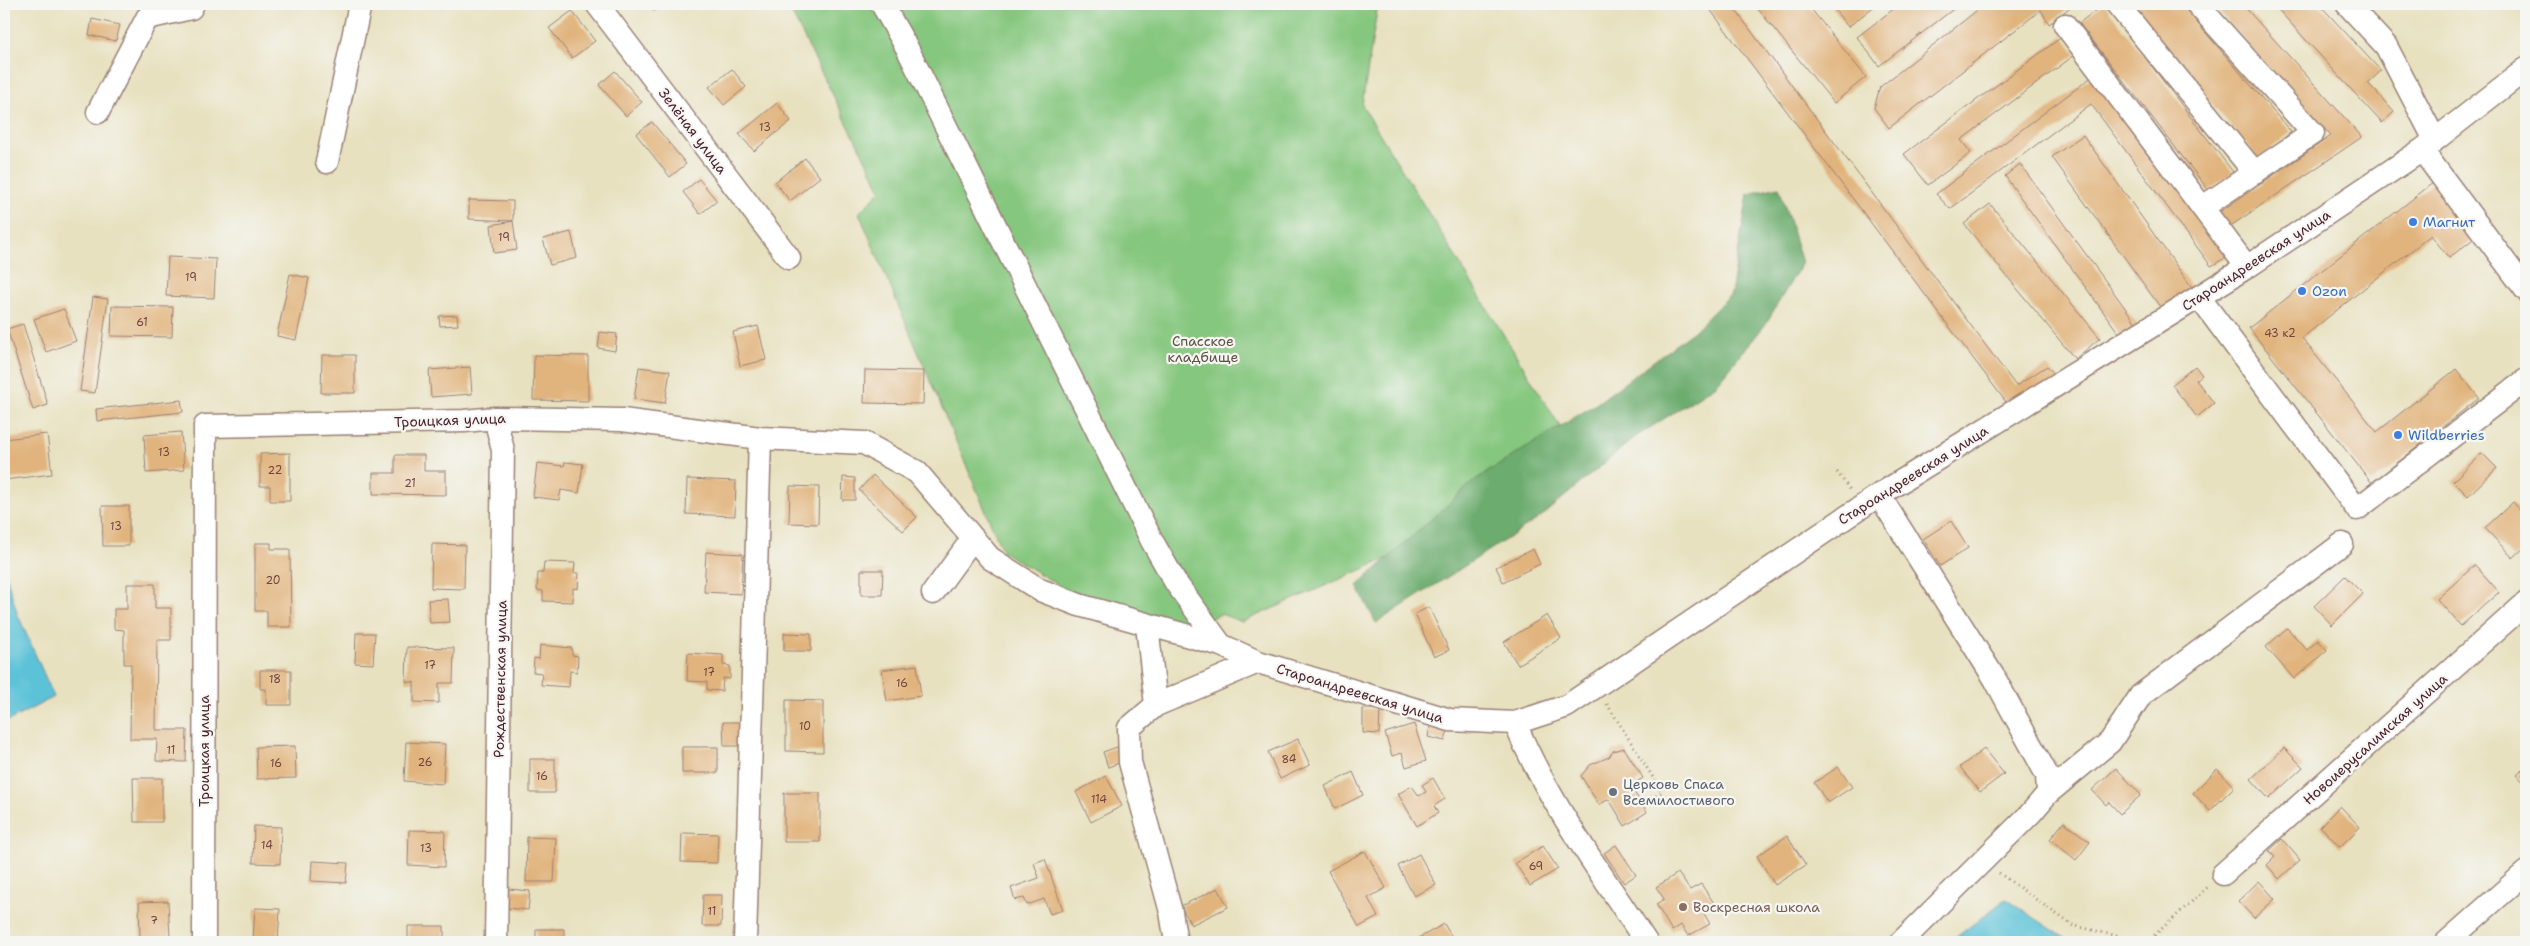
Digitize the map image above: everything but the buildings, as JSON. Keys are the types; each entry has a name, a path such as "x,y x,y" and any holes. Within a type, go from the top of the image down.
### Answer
{"street":[{"path":"98,112 146,18 191,8 193,4"},
{"path":"327,162 360,4"},
{"name":"Зелёная улица","path":"597,4 789,258"},
{"path":"882,4 907,48 1152,541 1176,584 1221,644"},
{"path":"2117,4 2255,173"},
{"path":"2198,4 2313,134 2203,207"},
{"path":"2347,4 2386,46 2429,145 2523,279"},
{"path":"2065,24 2247,267"},
{"name":"Староандреевская улица","path":"1221,644 1258,662 1450,720 1515,723 1567,706 1879,494 2247,267 2429,145 2526,69"},
{"path":"2199,297 2357,509 2526,380"},
{"name":"Троицкая улица","path":"204,942 205,426 464,421 495,418 622,420 760,438 864,443 917,472 990,558 1040,590 1147,625 1221,644"},
{"name":"Рождественская улица","path":"495,418 503,450 496,942"},
{"path":"745,942 760,438"},
{"path":"1879,494 1996,680 2047,775 2048,793"},
{"path":"933,593 974,538"},
{"path":"1901,942 2048,793 2110,742 2141,695 2342,544"},
{"name":"Новоиерусалимская улица","path":"2223,874 2526,603"},
{"path":"1147,625 1156,705"},
{"path":"1176,942 1171,912 1130,762 1129,728 1156,705 1258,662"},
{"path":"1515,723 1528,756 1552,800 1646,942"},
{"path":"2447,942 2526,872"}],"path":[{"path":"1596,686 1662,792 1642,804"},
{"path":"1982,861 2072,925 2142,942"},
{"path":"2147,942 2223,874"}],"green space":[{"name":"Спасское кладбище","path":"787,4 1378,4 1362,105 1561,428 1537,493 1242,622 1221,614 1193,626 1087,602 1003,552 859,213 881,190"},
{"path":"1779,187 1802,263 1765,325 1715,386 1634,438 1538,519 1376,623 1357,586 1475,480 1596,404 1694,331 1731,294 1748,194"}],"water":[{"path":"4,568 17,613 54,697 4,723"},
{"path":"2006,899 2071,942 1950,942"}],"place":[{"name":"Магнит","path":"2413,222"},
{"name":"Ozon","path":"2302,291"},
{"name":"Wildberries","path":"2398,435"},
{"name":"Церковь Спаса Всемилостивого","path":"1613,792"},
{"name":"Воскресная школа","path":"1683,907"}]}
